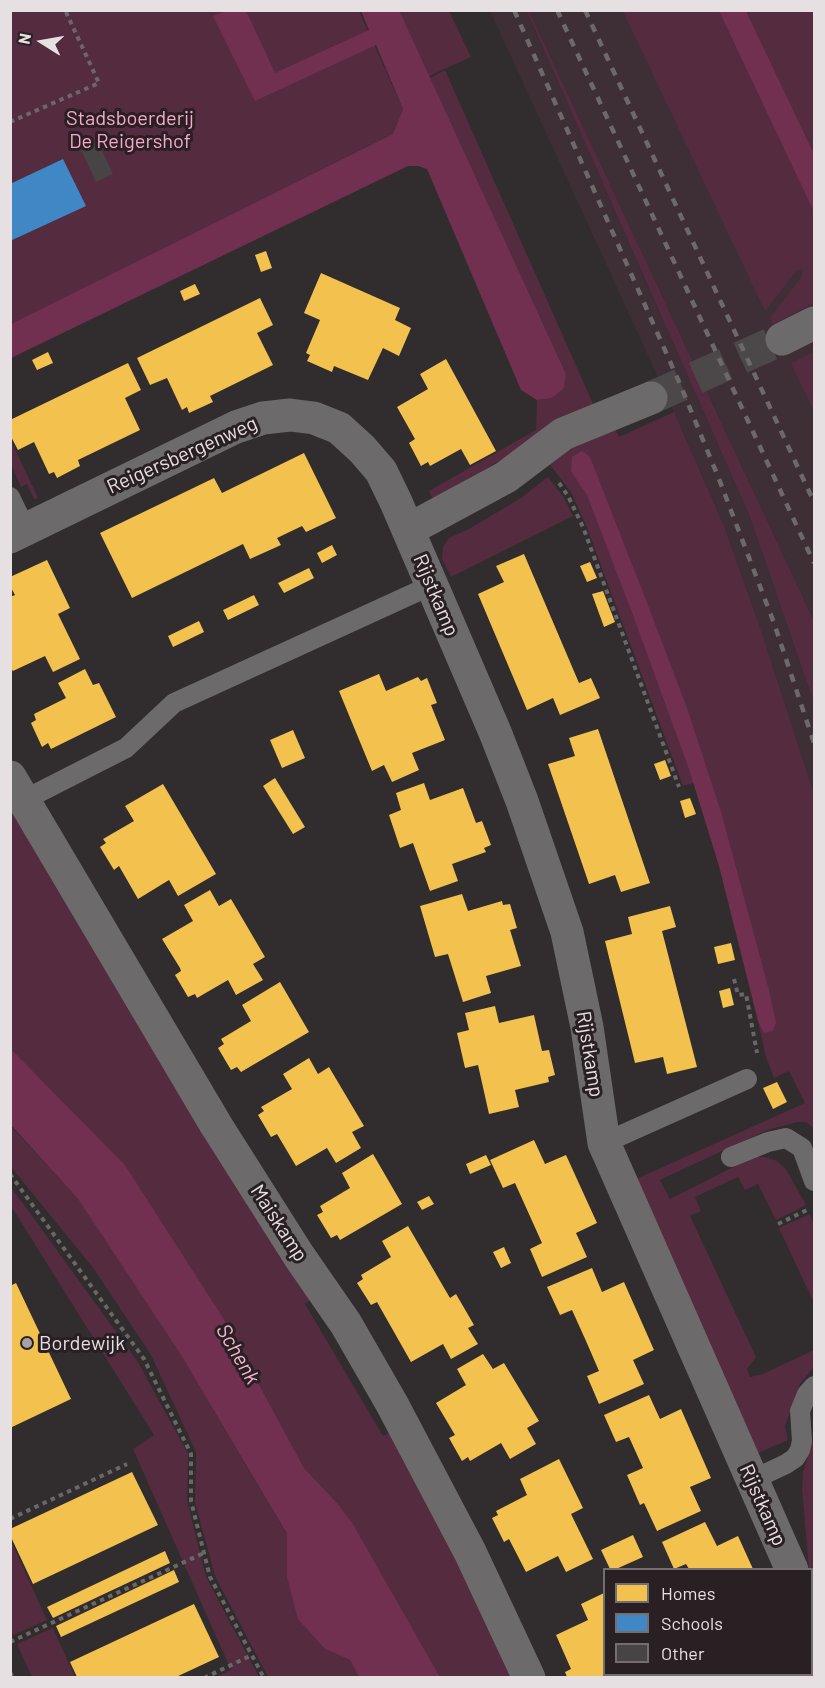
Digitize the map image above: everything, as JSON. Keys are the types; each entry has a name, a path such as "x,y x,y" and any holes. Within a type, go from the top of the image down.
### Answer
{"street":[{"path":"783,339 814,323"},
{"path":"408,530 506,477 563,434 651,398"},
{"name":"Reigersbergenweg","path":"18,534 87,498 236,427 263,418 290,416 314,418 339,428 363,449 381,471 408,530"},
{"name":"Rijstkamp","path":"408,530 522,801 567,932 587,1027 604,1143 792,1568"},
{"name":"Maiskamp","path":"17,789 216,1125 299,1256 346,1324 392,1404 470,1552 529,1677"}],"lane":[{"name":"Reigersbergenweg","path":"10,497 18,534"},
{"path":"17,789 126,748 174,703 432,585"},
{"path":"604,1143 747,1079"},
{"path":"731,1157 768,1142 786,1138 802,1148 814,1181"},
{"path":"752,1480 795,1458 802,1441 800,1411 807,1394 814,1386"}],"path":[{"path":"10,122 99,83 64,10"},
{"path":"537,454 568,496 583,527 679,787"},
{"path":"734,979 738,995 746,994 758,1051 747,1079"},
{"path":"10,1174 144,1359 191,1454 192,1501 210,1577 264,1677"},
{"path":"778,1224 814,1206"},
{"path":"10,1519 127,1464"},
{"path":"10,1642 204,1553"},
{"path":"204,1677 252,1655"},
{"path":"10,1672 13,1677"}],"shaded area":[{"path":"490,11 527,11 750,517 814,703 814,794 761,630 724,526"},
{"path":"529,11 814,11 814,621"}],"green space":[{"name":"Stadsboerderij De Reigershof","path":"10,11 359,11 403,109 393,134 11,324"},
{"path":"399,11 449,11 471,57 429,76"},
{"path":"527,11 529,11 814,621 814,703 750,517"},
{"path":"623,11 719,11 814,212 814,303 773,324 770,318 801,278 802,269 796,271 765,311"},
{"path":"746,11 814,11 814,154"},
{"path":"445,70 594,406 433,499 429,491 536,430 537,400 552,398 566,374 430,78"},
{"path":"814,352 814,411 791,363"},
{"path":"674,412 724,526 761,630 814,794 814,1128 806,1122 797,1122 767,1130 660,1180 670,1199 753,1157 765,1157 777,1161 786,1169 806,1205 776,1220 758,1184 745,1190 738,1177 695,1197 701,1211 690,1216 756,1357 747,1369 750,1377 763,1374 814,1350 814,1367 800,1384 785,1426 788,1440 758,1453 634,1180 805,1103 789,1071 774,1078 766,1057 758,1021 765,1033 768,986 722,815 693,783 683,786 586,525 571,492 547,461 563,448 615,428 619,437"},
{"path":"11,441 38,498 34,499 27,484 21,487 11,464"},
{"path":"548,477 564,498 573,516 451,577 442,559 443,547 449,538 469,529 521,498"},
{"path":"10,800 316,1296 305,1304 383,1436 396,1429 517,1677 440,1677 353,1524 338,1504 304,1468 222,1316 125,1165 11,1049"},
{"path":"10,1125 78,1199 181,1355 287,1535 287,1577 325,1649 350,1660 359,1677 268,1677 215,1576 195,1502 196,1452 151,1355 94,1269 11,1167"},
{"path":"11,1187 138,1362 188,1454 187,1500 206,1577 259,1677 216,1677 231,1670 133,1449 154,1435 11,1206"},
{"path":"810,1214 814,1225 814,1303 779,1228"},
{"path":"814,1436 814,1628 813,1568 809,1568 802,1489 803,1472"},
{"path":"11,1541 47,1620 13,1635 10,1629"},
{"path":"53,1628 75,1677 32,1677 17,1644"}],"water":[{"path":"399,10 566,374 564,388 552,398 537,400 521,390 427,169 418,166 408,166 11,358 11,324 393,134 403,109 376,45 255,101 213,16 226,11 246,11 275,73 369,30 361,11"},
{"path":"719,11 746,11 814,154 814,212"},
{"path":"582,451 590,457 687,708 722,815 768,986 776,1023 772,1031 764,1033 758,1021 719,866 689,769 587,495 571,471 572,457"},
{"name":"Schenk","path":"11,1049 125,1165 222,1316 304,1468 338,1504 353,1524 440,1677 359,1677 350,1660 325,1649 298,1619 287,1577 287,1534 181,1355 78,1199 11,1125"}],"building: Homes":[{"path":"266,251 272,268 261,272 255,255"},
{"path":"321,273 400,308 395,320 411,328 399,356 383,348 368,380 334,366 332,372 307,361 310,355 306,353 320,320 304,313"},
{"path":"195,284 200,294 184,301 180,291"},
{"path":"260,298 273,325 257,333 273,365 210,396 213,402 189,413 187,407 182,410 167,378 150,385 137,358"},
{"path":"48,352 53,363 37,370 32,360"},
{"path":"446,359 496,451 470,465 461,449 430,466 428,462 421,466 409,443 415,439 397,407 428,389 420,374"},
{"path":"128,363 141,390 125,398 140,430 78,460 80,466 57,478 54,472 49,474 34,442 18,450 10,435 10,420"},
{"path":"304,453 336,518 306,532 302,526 277,538 281,545 250,559 243,544 132,598 100,533 214,478 222,493"},
{"path":"332,545 337,555 322,563 317,553"},
{"path":"524,554 579,683 591,678 600,698 560,715 553,698 527,710 478,594 504,582 496,566"},
{"path":"47,560 70,608 58,614 80,659 53,672 45,656 13,671 10,667 10,597 15,595 10,586 10,577"},
{"path":"590,562 597,578 587,582 580,566"},
{"path":"309,568 314,578 284,593 278,583"},
{"path":"603,591 615,622 604,627 592,594"},
{"path":"254,595 259,605 228,620 223,610"},
{"path":"199,621 204,632 173,647 168,636"},
{"path":"85,669 93,685 99,683 116,717 51,749 48,743 42,747 31,723 36,720 34,714 66,698 58,683"},
{"path":"379,674 386,691 418,677 421,681 427,678 437,703 431,705 445,740 412,753 419,770 392,782 384,765 372,771 339,691"},
{"path":"598,729 650,883 621,892 615,875 589,884 548,764 575,756 569,738"},
{"path":"293,730 305,758 282,768 270,740"},
{"path":"665,760 671,776 660,780 654,764"},
{"path":"275,778 305,827 293,834 263,786"},
{"path":"424,783 430,800 463,788 476,823 482,821 491,845 484,848 486,852 452,864 458,881 430,891 413,843 400,848 389,815 401,810 396,793"},
{"path":"163,784 216,874 178,896 169,880 138,899 119,866 114,870 100,847 106,843 103,839 134,821 125,806"},
{"path":"690,798 696,814 685,818 680,801"},
{"path":"210,890 219,906 231,899 265,957 253,964 263,980 236,995 228,980 197,998 195,994 188,997 175,975 181,971 180,968 162,939 193,921 184,905"},
{"path":"462,894 468,911 502,901 503,905 510,904 517,928 510,930 521,966 486,976 491,993 463,1002 448,954 435,957 420,906"},
{"path":"670,906 676,927 662,931 697,1067 667,1074 663,1057 635,1063 605,941 632,934 628,917"},
{"path":"731,943 735,960 718,964 714,947"},
{"path":"280,982 309,1032 241,1072 237,1067 231,1070 218,1048 224,1044 221,1039 251,1021 242,1005"},
{"path":"730,988 734,1005 723,1008 719,991"},
{"path":"495,1006 499,1023 534,1015 542,1051 549,1050 555,1075 548,1077 549,1082 515,1090 519,1107 489,1114 478,1065 465,1068 457,1033 469,1030 465,1013"},
{"path":"309,1058 318,1074 329,1067 364,1126 352,1132 361,1148 336,1163 327,1148 296,1166 277,1134 271,1137 258,1115 264,1111 261,1107 292,1089 283,1074"},
{"path":"777,1082 787,1102 773,1109 763,1088"},
{"path":"534,1140 545,1164 566,1155 597,1223 576,1233 587,1257 542,1277 530,1249 542,1243 515,1183 503,1188 490,1160"},
{"path":"373,1154 402,1204 340,1240 337,1235 331,1238 317,1215 323,1212 320,1206 350,1188 342,1173"},
{"path":"486,1155 491,1165 470,1174 466,1164"},
{"path":"429,1196 434,1204 422,1210 417,1202"},
{"path":"408,1226 450,1298 456,1294 474,1325 468,1328 478,1344 451,1359 443,1344 411,1362 377,1302 371,1305 357,1283 363,1279 361,1275 391,1257 382,1241"},
{"path":"504,1247 511,1263 501,1268 493,1252"},
{"path":"592,1268 602,1292 624,1282 654,1350 633,1360 644,1384 599,1404 587,1376 599,1371 586,1341 572,1310 560,1315 547,1287"},
{"name":"Bordewijk","path":"16,1283 71,1399 10,1428 10,1286"},
{"path":"483,1354 493,1369 504,1363 539,1421 527,1428 536,1444 510,1459 501,1443 470,1461 468,1457 462,1461 449,1438 455,1435 436,1403 466,1385 457,1369"},
{"path":"649,1395 660,1419 681,1409 711,1478 690,1487 701,1511 657,1531 644,1503 640,1505 627,1475 643,1468 629,1437 616,1442 604,1415"},
{"path":"559,1459 583,1508 571,1514 593,1559 566,1572 558,1556 526,1572 509,1539 504,1542 492,1518 498,1515 496,1511 527,1495 520,1479"},
{"path":"132,1472 158,1525 33,1584 10,1535 10,1529"},
{"path":"705,1522 717,1546 738,1536 753,1568 688,1568 686,1564 674,1568 662,1542"},
{"path":"633,1535 643,1557 618,1568 610,1568 601,1550"},
{"path":"165,1551 170,1563 53,1618 47,1607"},
{"path":"174,1570 179,1582 61,1637 56,1626"},
{"path":"603,1593 603,1676 647,1677 567,1677 565,1672 571,1669 556,1635 588,1620 581,1604"},
{"path":"194,1604 219,1657 176,1677 77,1677 70,1662"}],"building: Schools":[{"path":"63,159 86,206 10,241 10,184"}],"building: Other":[{"path":"98,142 113,174 96,182 81,150"}],"tunnel":[{"path":"651,398 782,339"}],"railway":[{"path":"514,10 680,384 719,479 774,623 814,743"},
{"path":"557,10 814,563"},
{"path":"585,10 814,502"}],"place":[{"name":"Bordewijk","path":"27,1343"}]}
